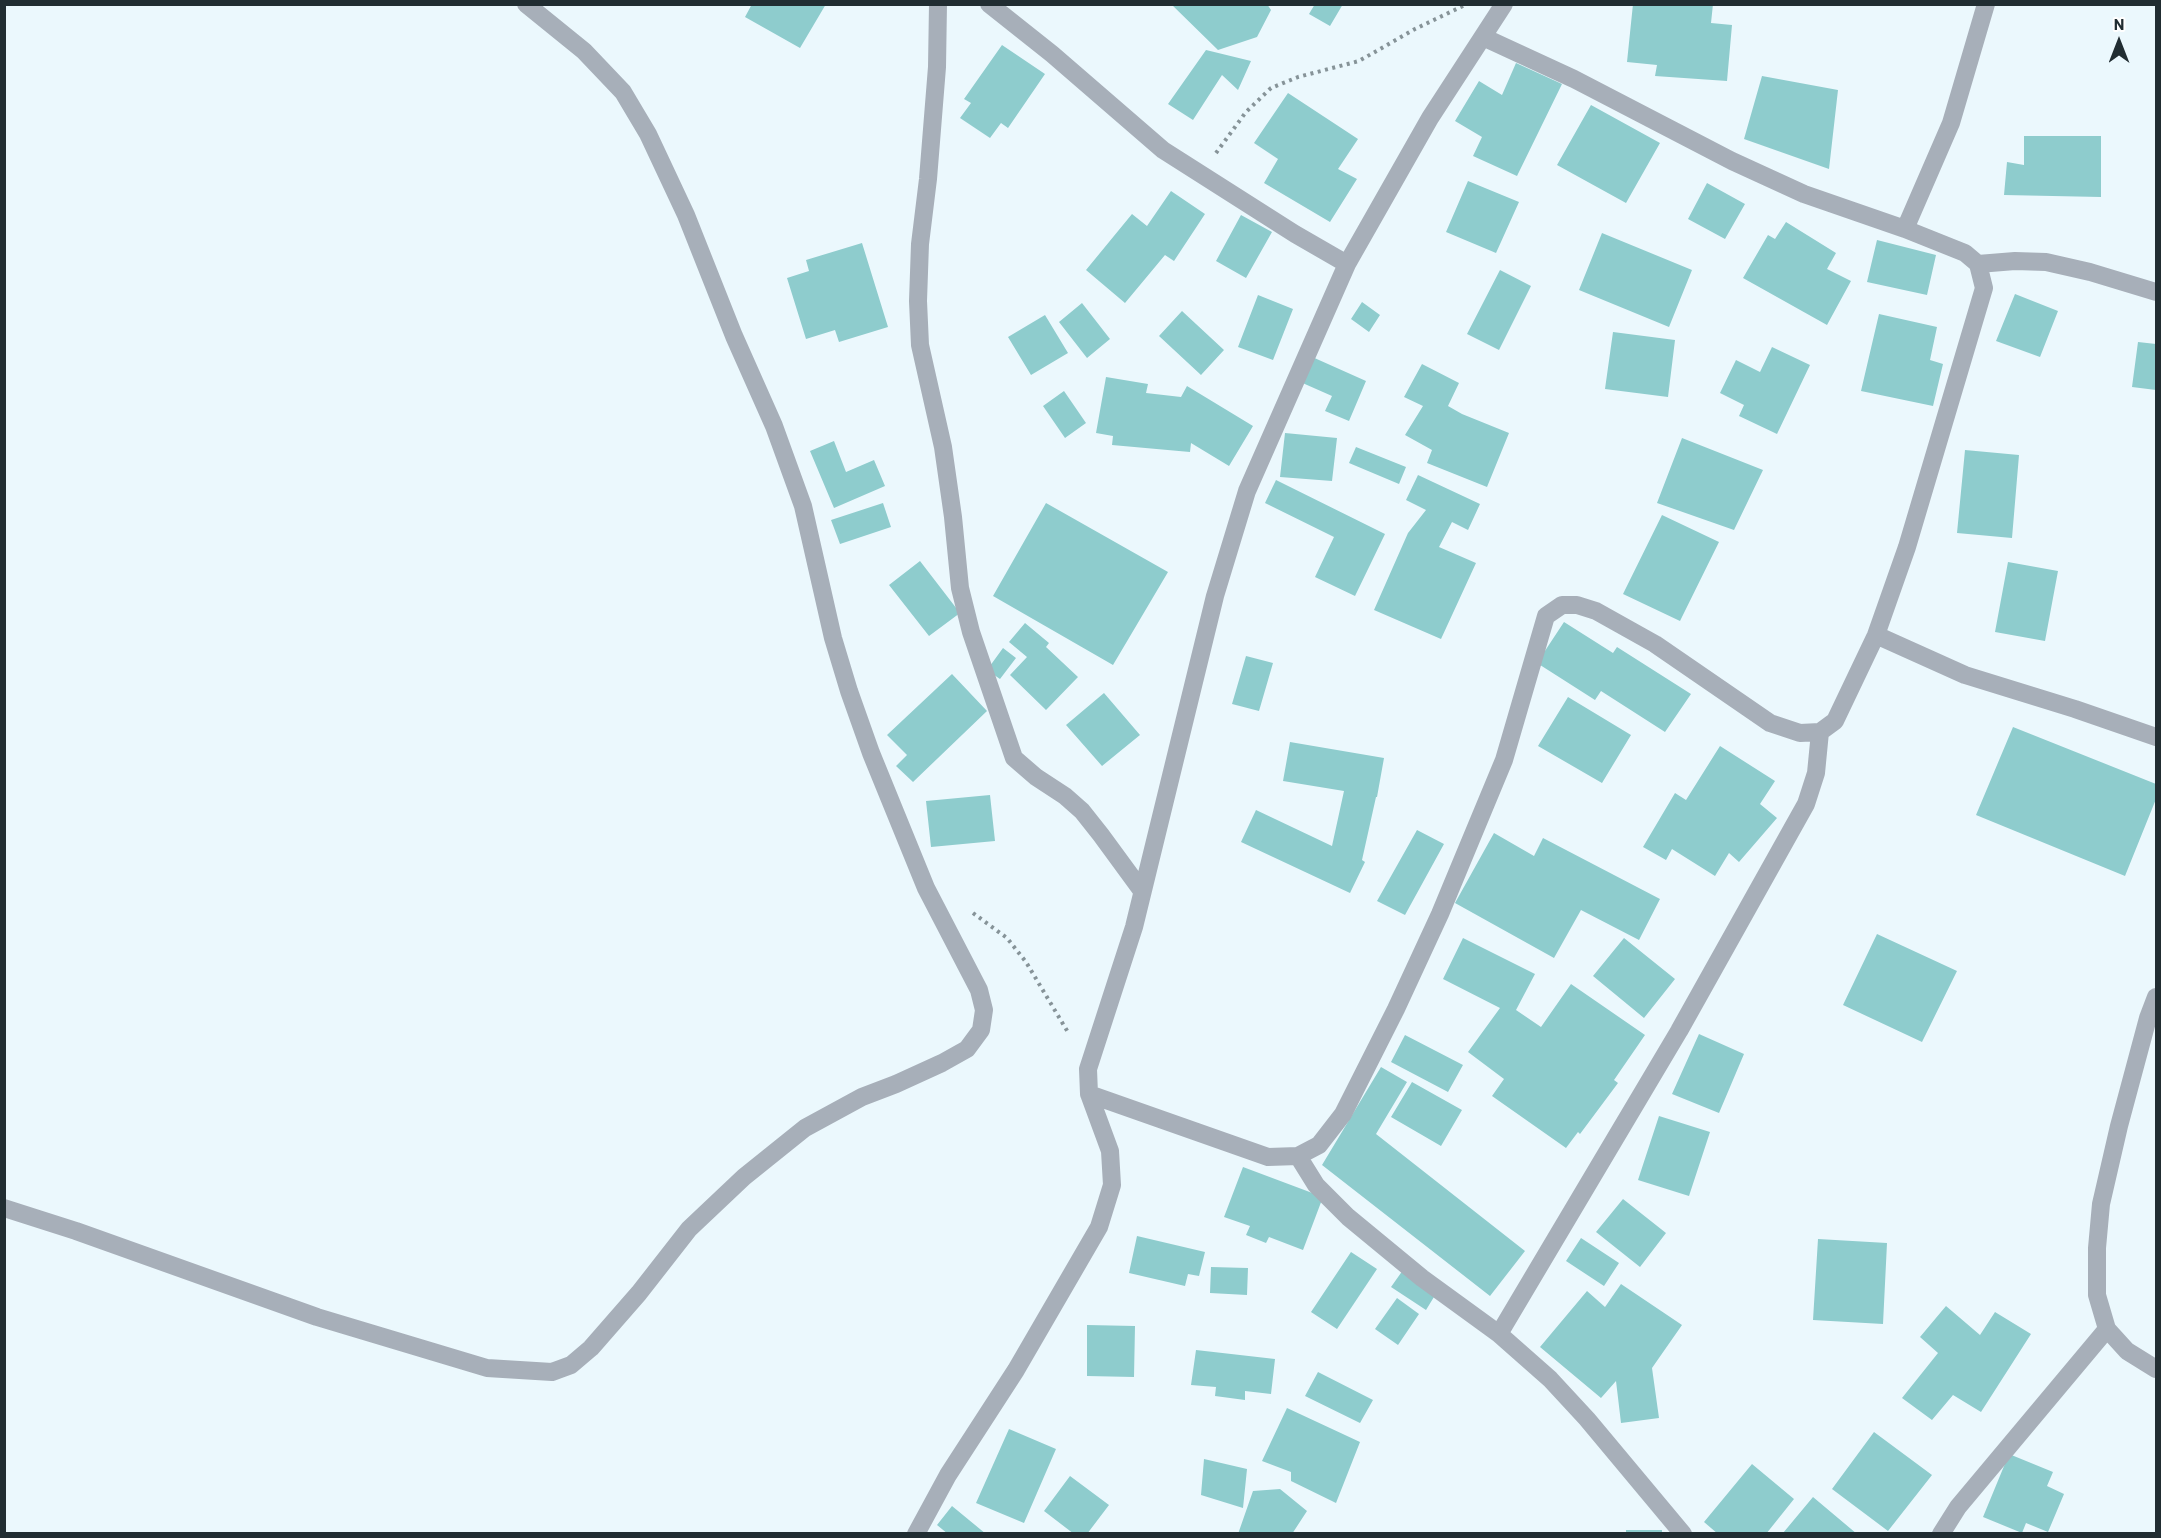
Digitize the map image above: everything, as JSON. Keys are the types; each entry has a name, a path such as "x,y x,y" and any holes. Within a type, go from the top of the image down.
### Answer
{"street":[{"path":"4,1208 76,1231 317,1317 464,1362 487,1368 552,1372 571,1365 591,1348 639,1293 688,1229 744,1177 805,1128 862,1097 942,1063 966,1049 981,1030 984,1010 979,990 926,888 871,753 833,638 799,496 774,426 734,336 686,215 648,134 623,92 584,51 526,4"},
{"path":"938,4 936,78 920,244 918,302 920,345 943,447 960,588 971,632 1014,758 1036,777 1065,796 1082,812 1142,891"},
{"path":"989,4 1052,54 1163,150 1201,172 1294,234 1347,264"},
{"path":"916,1533 948,1475 1016,1370 1099,1227 1112,1185 1110,1151 1089,1094 1088,1069 1134,927 1215,596 1247,491 1347,264 1430,118 1504,4"},
{"path":"1905,229 1950,123 1986,4"},
{"path":"1089,1094 1268,1157 1298,1156 1319,1145 1343,1114 1396,1009 1440,914 1504,760 1546,616 1562,605 1577,605 1596,611 1655,644 1770,723 1800,733 1820,732 1835,721 1876,635 1907,547 1984,288 1978,264 1965,253 1905,229 1804,194 1732,161 1574,80 1483,37"},
{"path":"1978,264 2014,261 2046,262 2090,272 2157,292"},
{"path":"1876,635 1965,675 2157,737"},
{"path":"1499,1334 1679,1031 1806,804 1816,773 1820,732"},
{"path":"2157,997 2148,1018 2101,1204 2097,1248 2097,1295 2107,1329 2127,1351 2157,1369"},
{"path":"1298,1156 1316,1185 1348,1217 1422,1278 1499,1334 1550,1379 1587,1419 1683,1533"},
{"path":"1941,1533 1958,1507 2107,1329"}],"path":[{"path":"1201,172 1246,112 1271,88 1298,77 1359,60 1467,4"},
{"path":"970,910 1007,938 1026,962 1088,1069"}],"building":[{"path":"752,4 826,4 800,48 745,17"},
{"path":"1171,4 1267,4 1271,10 1257,37 1218,50"},
{"path":"1315,4 1343,4 1330,26 1309,14"},
{"path":"1633,4 1713,4 1711,23 1732,25 1727,81 1655,76 1657,65 1627,62"},
{"path":"1002,45 1045,74 1008,128 1001,123 990,138 960,118 971,103 964,99"},
{"path":"1206,50 1251,61 1238,90 1222,75 1193,120 1168,104"},
{"path":"1516,63 1562,84 1517,176 1473,156 1482,137 1455,121 1479,81 1502,95"},
{"path":"1762,76 1838,90 1829,169 1744,139"},
{"path":"1288,93 1358,139 1338,169 1357,179 1330,222 1264,183 1278,159 1254,143"},
{"path":"1591,105 1660,143 1626,203 1557,165"},
{"path":"2024,136 2101,136 2101,197 2004,195 2007,162 2024,165"},
{"path":"1468,181 1519,202 1496,253 1446,232"},
{"path":"1707,183 1745,204 1725,239 1688,219"},
{"path":"1171,191 1205,214 1174,261 1165,255 1125,303 1086,270 1132,214 1147,226"},
{"path":"1241,215 1272,232 1246,278 1216,261"},
{"path":"1786,222 1836,253 1827,269 1851,281 1827,325 1743,278 1768,235 1775,239"},
{"path":"1602,233 1692,270 1669,327 1579,290"},
{"path":"1877,240 1936,255 1927,295 1867,282"},
{"path":"862,243 888,327 839,342 835,330 806,339 787,278 809,271 806,260"},
{"path":"1500,270 1531,286 1499,350 1467,334"},
{"path":"2015,294 2058,311 2040,357 1996,341"},
{"path":"1258,295 1293,309 1273,360 1238,347"},
{"path":"1362,302 1380,315 1369,332 1351,319"},
{"path":"1082,303 1110,339 1087,358 1059,322"},
{"path":"1182,311 1224,350 1201,375 1159,336"},
{"path":"1879,314 1937,327 1930,360 1943,364 1933,406 1861,391"},
{"path":"1045,315 1068,353 1031,375 1008,337"},
{"path":"1613,332 1675,340 1668,397 1605,389"},
{"path":"2138,342 2156,344 2156,390 2132,387"},
{"path":"1772,347 1810,365 1777,434 1739,416 1744,405 1720,393 1736,360 1760,372"},
{"path":"1310,356 1366,381 1349,421 1325,411 1332,396 1298,381"},
{"path":"1422,364 1459,383 1448,406 1509,433 1487,487 1427,463 1432,450 1405,435 1423,406 1404,397"},
{"path":"1106,377 1148,384 1146,393 1181,397 1187,386 1253,426 1229,466 1191,443 1190,452 1112,445 1113,436 1096,433"},
{"path":"1064,391 1086,423 1065,438 1043,406"},
{"path":"1285,433 1337,438 1332,481 1280,477"},
{"path":"1682,438 1763,470 1734,530 1657,503"},
{"path":"834,441 846,472 874,460 885,486 834,508 810,451"},
{"path":"1356,447 1406,467 1399,484 1349,463"},
{"path":"1965,450 2019,455 2012,538 1957,533"},
{"path":"1418,475 1480,504 1468,530 1452,522 1439,547 1476,563 1441,639 1374,610 1408,533 1426,510 1406,500"},
{"path":"1276,480 1385,534 1355,596 1315,577 1334,537 1265,503"},
{"path":"883,503 891,527 840,544 831,520"},
{"path":"1046,503 1168,572 1113,665 993,596"},
{"path":"1662,515 1719,542 1680,621 1623,594"},
{"path":"920,561 960,613 929,636 889,585"},
{"path":"2008,562 2058,571 2045,641 1995,632"},
{"path":"1564,622 1613,653 1617,647 1691,694 1665,732 1601,691 1595,700 1537,663"},
{"path":"1025,623 1049,643 1046,647 1078,677 1046,710 1010,675 1027,657 1009,642"},
{"path":"1003,648 1016,658 1000,679 987,670"},
{"path":"1246,656 1273,663 1259,711 1232,704"},
{"path":"952,674 987,711 913,782 896,766 907,755 887,735"},
{"path":"1104,693 1140,735 1102,766 1066,725"},
{"path":"1568,697 1631,735 1602,783 1538,746"},
{"path":"2013,727 2156,784 2156,799 2125,876 1976,815"},
{"path":"1290,742 1384,758 1362,860 1365,862 1350,893 1241,842 1256,810 1332,846 1344,791 1283,781"},
{"path":"1720,746 1775,781 1760,804 1777,818 1739,862 1729,853 1715,876 1672,849 1666,860 1643,847 1675,793 1686,800"},
{"path":"990,795 995,841 931,847 926,801"},
{"path":"1417,830 1444,844 1405,915 1377,901"},
{"path":"1494,833 1534,856 1543,838 1660,899 1639,940 1581,910 1554,958 1455,903"},
{"path":"1877,934 1957,971 1922,1042 1843,1005"},
{"path":"1463,938 1535,974 1516,1010 1541,1027 1571,984 1645,1035 1614,1080 1618,1083 1580,1134 1578,1132 1566,1148 1492,1096 1504,1079 1468,1052 1500,1008 1443,979"},
{"path":"1624,938 1675,979 1644,1018 1593,976"},
{"path":"1699,1034 1744,1054 1719,1113 1672,1094"},
{"path":"1405,1035 1463,1065 1448,1092 1391,1062"},
{"path":"1381,1067 1407,1082 1376,1134 1525,1251 1490,1296 1322,1165"},
{"path":"1412,1082 1462,1110 1441,1146 1391,1117"},
{"path":"1659,1116 1710,1132 1689,1196 1638,1180"},
{"path":"1243,1167 1323,1197 1303,1250 1269,1237 1266,1243 1246,1235 1250,1226 1224,1217"},
{"path":"1623,1199 1666,1233 1640,1267 1596,1232"},
{"path":"1137,1236 1205,1252 1199,1276 1188,1274 1185,1286 1129,1273"},
{"path":"1581,1238 1619,1263 1604,1286 1566,1261"},
{"path":"1818,1239 1887,1243 1883,1324 1813,1320"},
{"path":"1351,1252 1377,1269 1337,1329 1311,1312"},
{"path":"1211,1267 1248,1268 1247,1295 1210,1293"},
{"path":"1403,1270 1437,1292 1426,1310 1391,1287"},
{"path":"1621,1284 1682,1325 1652,1368 1659,1418 1621,1423 1616,1381 1601,1398 1540,1347 1587,1291 1605,1307"},
{"path":"1397,1298 1419,1314 1398,1345 1375,1329"},
{"path":"1946,1306 1980,1335 1995,1312 2031,1334 1981,1412 1953,1395 1932,1420 1902,1398 1938,1353 1920,1337"},
{"path":"1087,1325 1135,1326 1134,1377 1087,1376"},
{"path":"1196,1350 1275,1359 1271,1394 1245,1391 1245,1400 1215,1396 1216,1387 1191,1385"},
{"path":"1318,1372 1373,1400 1360,1423 1305,1396"},
{"path":"1287,1408 1360,1442 1336,1503 1291,1481 1291,1472 1262,1461"},
{"path":"1009,1429 1056,1449 1024,1523 976,1503"},
{"path":"1874,1432 1932,1475 1888,1531 1832,1489"},
{"path":"2009,1454 2053,1472 2047,1486 2064,1494 2048,1532 2026,1523 2022,1533 1983,1517"},
{"path":"1204,1459 1247,1469 1243,1508 1201,1495"},
{"path":"1752,1464 1794,1499 1766,1534 1718,1534 1704,1522"},
{"path":"1070,1476 1109,1505 1087,1534 1074,1534 1044,1511"},
{"path":"1280,1489 1307,1511 1292,1534 1238,1534 1253,1491"},
{"path":"1813,1497 1857,1534 1783,1533"},
{"path":"952,1506 986,1534 948,1534 937,1525"},
{"path":"1626,1530 1662,1530 1662,1534 1626,1534"}]}
